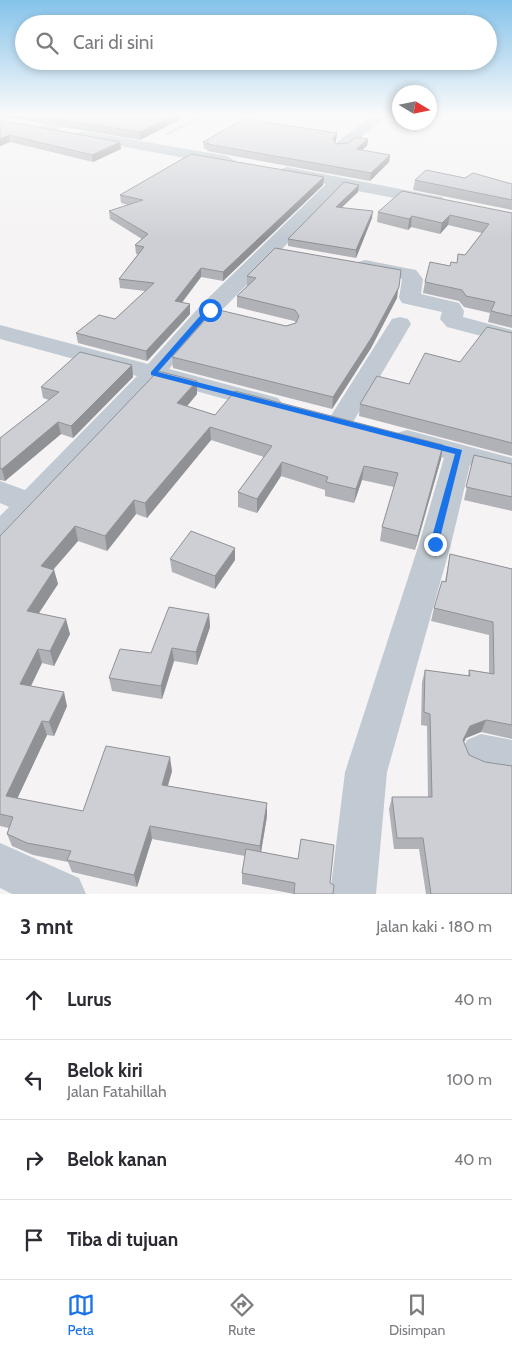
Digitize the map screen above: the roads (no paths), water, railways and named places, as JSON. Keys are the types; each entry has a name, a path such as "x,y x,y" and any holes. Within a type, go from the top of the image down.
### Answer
{"street":[{"path":"198,156 238,163"},
{"path":"304,175 328,156"},
{"path":"276,170 452,204"},
{"path":"0,535 153,373 219,312 270,250 340,181"},
{"path":"270,250 297,255"},
{"path":"344,263 409,274 413,280 410,298 451,308 454,311 451,319 455,322 512,337"},
{"path":"400,324 331,419 512,467"},
{"path":"0,332 293,409"},
{"path":"353,894 366,772 435,544 460,452"},
{"path":"0,491 29,504"},
{"path":"0,865 63,894"}]}
